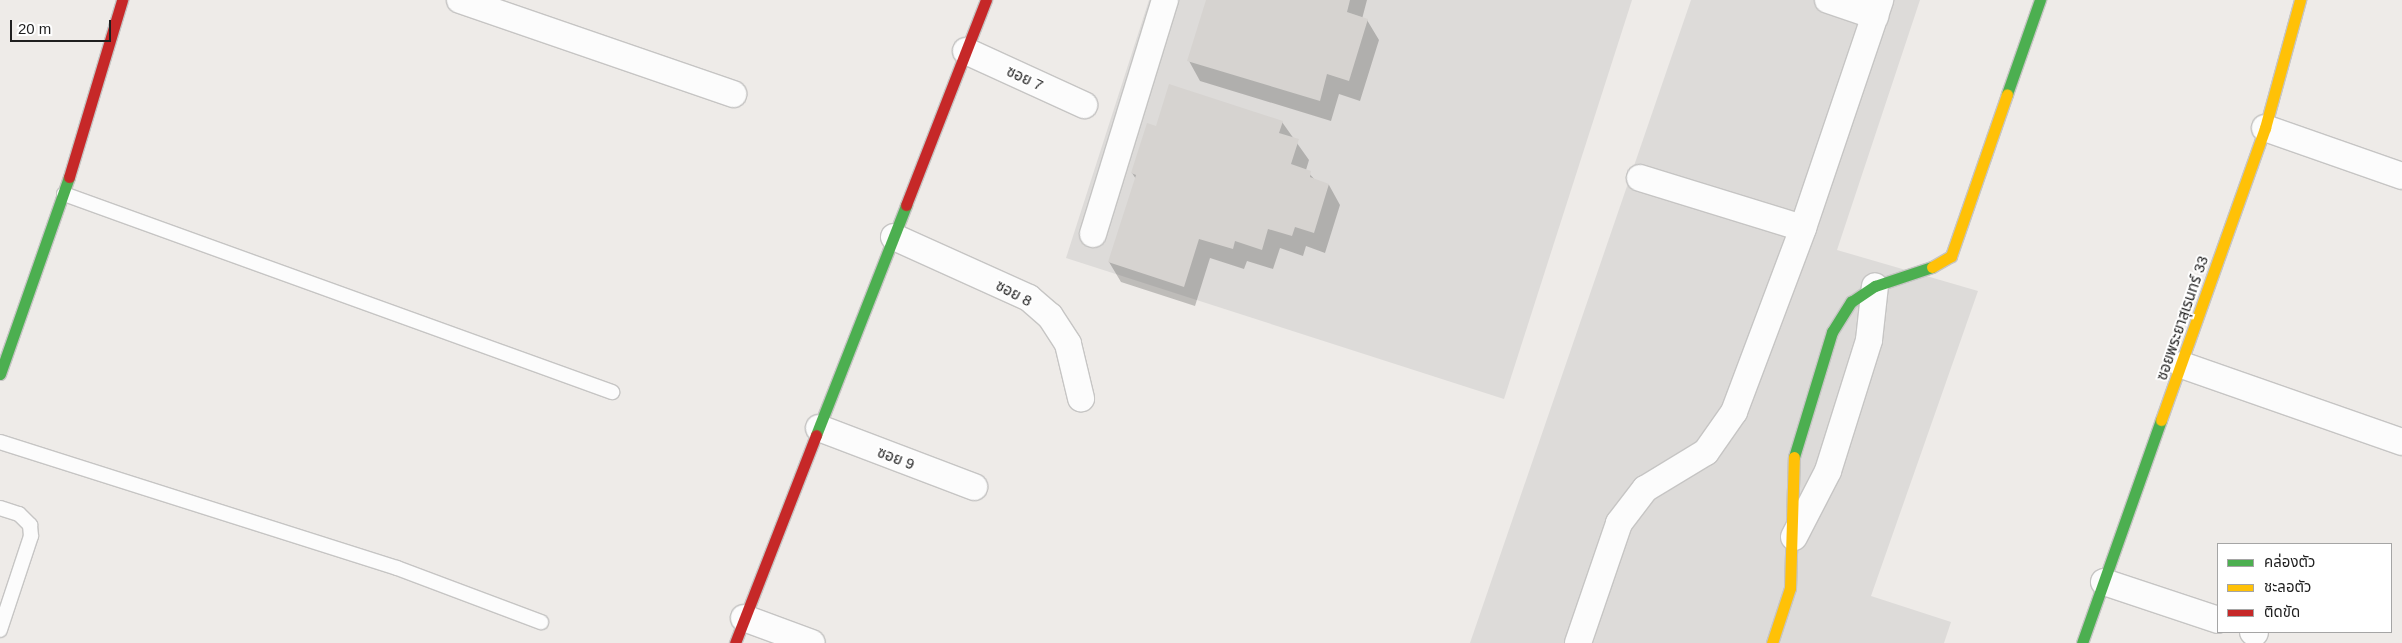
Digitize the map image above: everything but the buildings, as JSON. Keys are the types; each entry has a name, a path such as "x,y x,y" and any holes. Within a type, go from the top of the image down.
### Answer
{"street":[{"path":"0,374 64,194 122,0"},
{"path":"460,0 733,94"},
{"path":"734,643 986,0"},
{"path":"1093,234 1165,0"},
{"path":"1578,643 1619,523 1646,489 1706,452 1734,412 1804,228 1878,8 1828,0"},
{"path":"1772,643 1790,588 1794,537 1794,455 1832,332 1851,302 1875,286 1924,271 1951,256 2040,0"},
{"name":"ซอยพระยาสุเรนทร์ 33","path":"2082,643 2265,128 2300,0"},
{"name":"ซอย 7","path":"966,52 1084,105"},
{"path":"2265,128 2402,176"},
{"path":"1640,178 1804,228"},
{"name":"ซอย 8","path":"894,237 1029,298 1050,316 1068,344 1081,398"},
{"path":"1794,537 1828,471 1869,340 1875,286"},
{"path":"2182,365 2402,442"},
{"name":"ซอย 9","path":"819,428 974,487"},
{"path":"2104,582 2217,620"},
{"path":"744,618 812,643"}],"lane":[{"path":"64,194 612,392"},
{"path":"0,442 397,568 542,622"},
{"path":"0,508 19,514 30,525 31,536 0,630"}],"shaded area":[{"path":"1149,0 1632,0 1504,399 1066,258"},
{"path":"1691,0 1920,0 1837,250 1978,291 1871,596 1951,622 1944,643 1470,643"}],"traffic: fast":[{"path":"2007,94 2040,0"},
{"path":"0,374 69,177"},
{"path":"816,435 906,205"},
{"path":"1794,457 1832,332 1851,302 1875,286 1932,267"},
{"path":"2082,643 2161,420"}],"traffic: slow":[{"path":"2161,420 2265,128 2300,0"},
{"path":"1932,267 1951,256 2007,94"},
{"path":"1772,643 1790,588 1794,457"}],"traffic: jam":[{"path":"69,177 122,0"},
{"path":"906,205 986,0"},
{"path":"735,643 816,435"}]}
